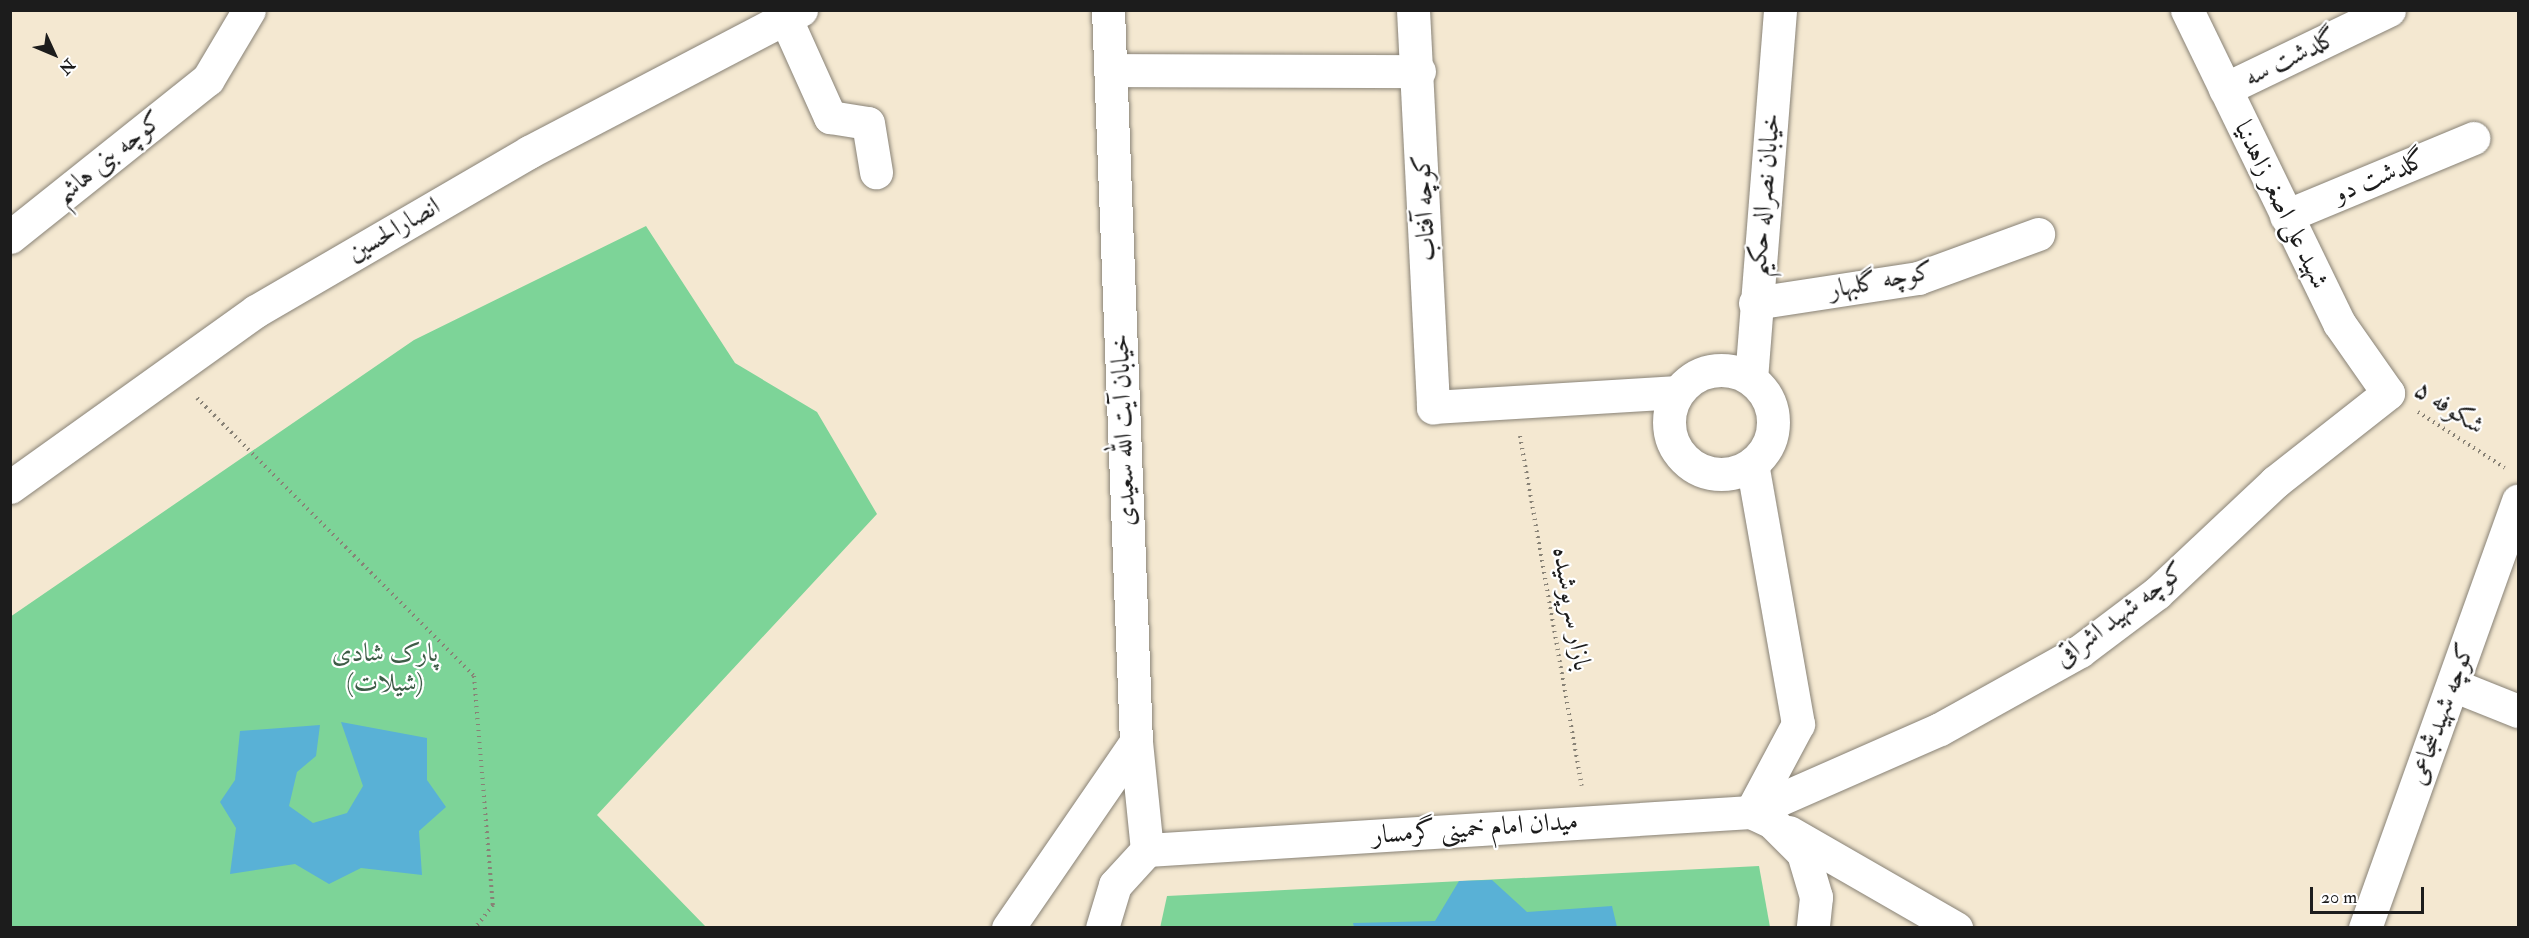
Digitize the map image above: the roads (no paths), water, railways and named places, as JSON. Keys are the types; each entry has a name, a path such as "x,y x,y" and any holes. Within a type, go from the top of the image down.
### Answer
{"street":[{"name":"کوچه بنی هاشم","path":"10,237 208,79 249,10"},
{"name":"خیابان آیت الله سعیدی","path":"1108,10 1136,742 1147,850"},
{"name":"کوچه آفتاب","path":"1413,10 1419,71 1433,406 1678,392"},
{"name":"خیابان نصراله حکیم","path":"1751,379 1755,303 1780,10"},
{"name":"شهید علی اصغر زاهدنیا","path":"2187,10 2339,323 2388,393"},
{"name":"گلدشت سه","path":"2225,89 2390,10"},
{"path":"793,14 830,117 868,123 876,172"},
{"name":"انصارالحسین","path":"10,487 256,311 519,157 793,14"},
{"path":"1110,70 1419,71"},
{"name":"گلدشت دو","path":"2286,216 2473,138"},
{"name":"کوچه گلبهار","path":"1755,303 1918,278 2038,234"},
{"path":"1712,371 1737,372 1751,379 1770,405 1773,421 1764,452 1752,464 1721,475 1691,465 1679,454 1668,423 1678,392 1712,371"},
{"name":"کوچه شهید اشراقی","path":"1761,817 1940,729 2080,651 2157,593 2275,482 2388,393"},
{"path":"1752,464 1798,724 1761,817"},
{"name":"کوچه شهیدشجاعی","path":"2365,927 2518,501"},
{"path":"2452,685 2518,711"},
{"path":"1008,927 1136,742"},
{"path":"1761,817 1803,853 1812,874 1813,927"},
{"path":"1761,817 1956,927"},
{"name":"میدان امام خمینی گرمسار","path":"1147,850 1589,822 1761,817"},
{"path":"1102,927 1115,885 1147,850"}],"water":[{"path":"341,722 427,738 427,780 446,807 419,831 422,875 361,868 329,884 295,864 230,874 236,828 220,802 235,780 240,731 320,725 316,756 297,772 289,806 313,823 347,813 363,786"},
{"path":"1492,880 1527,912 1612,906 1617,927 1354,927 1353,923 1435,921 1459,881"}],"park label":[{"name":"پارک شادی (شیلات)","path":"385,669"}]}
